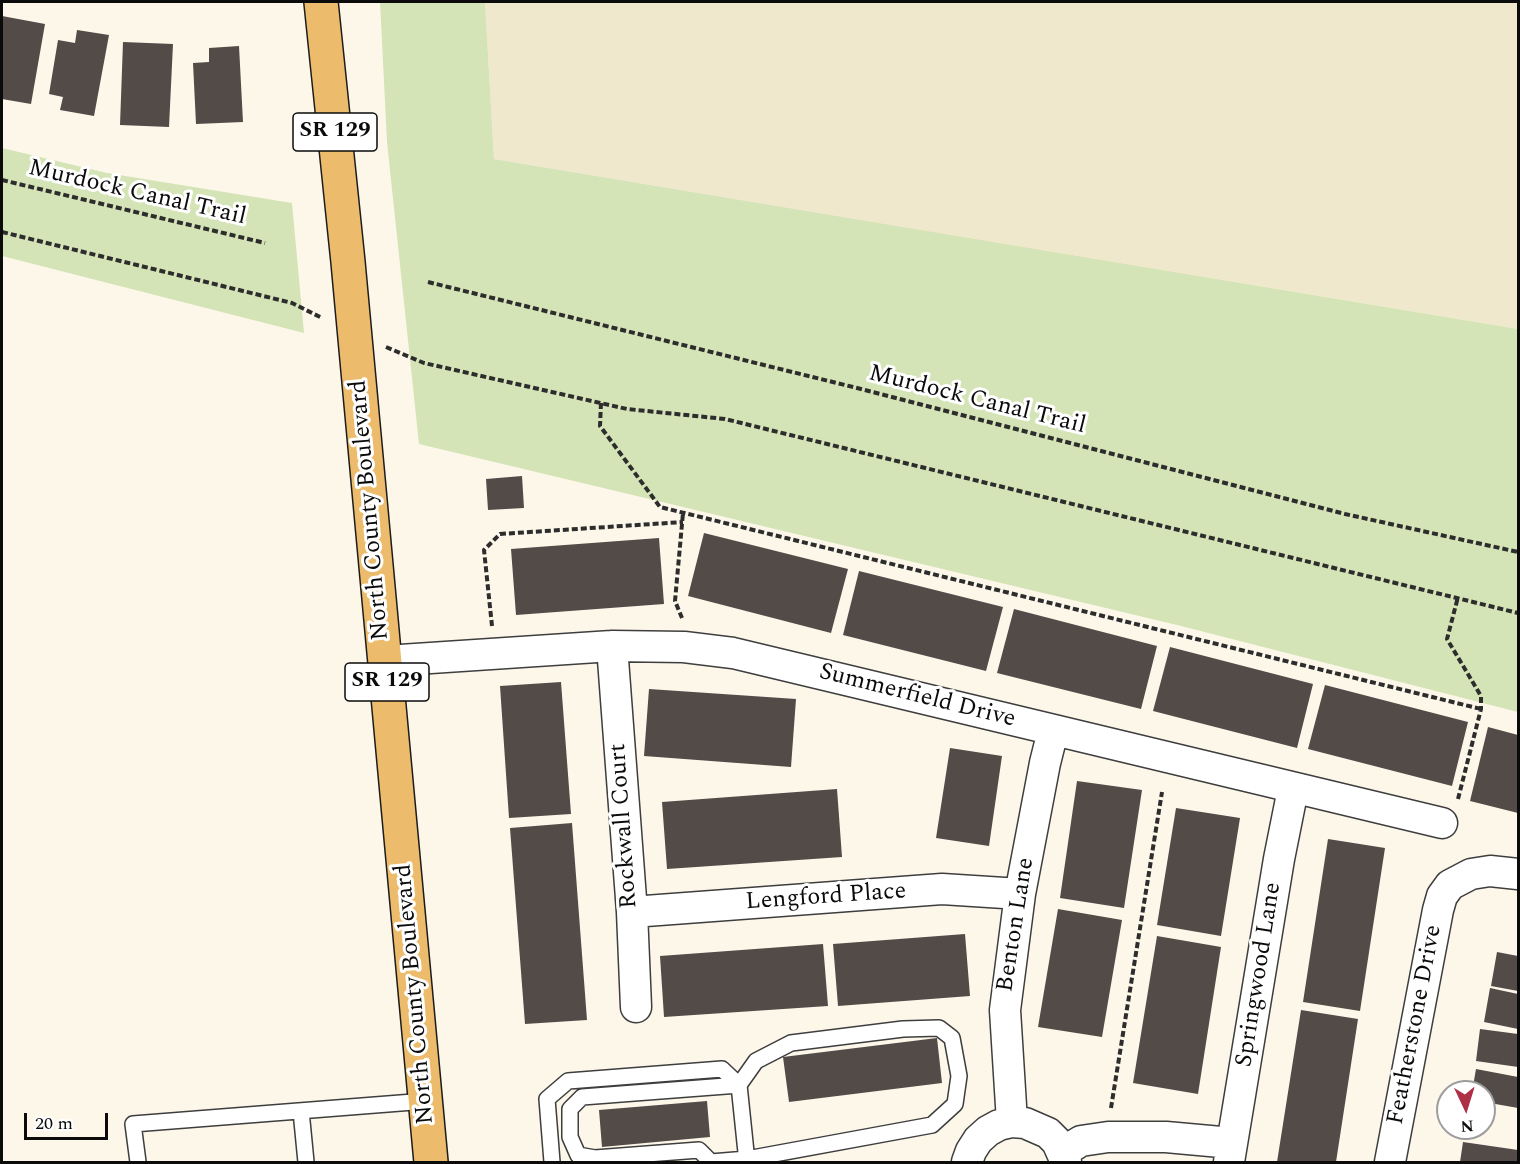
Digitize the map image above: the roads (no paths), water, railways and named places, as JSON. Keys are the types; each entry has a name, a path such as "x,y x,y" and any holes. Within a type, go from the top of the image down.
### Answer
{"main road":[{"name":"North County Boulevard","path":"321,2 355,334 431,1162"}],"street":[{"name":"Summerfield Drive","path":"385,662 612,646 684,647 733,653 1293,789 1449,814"},
{"name":"Rockwall Court","path":"612,646 632,912 636,1007"},
{"name":"Benton Lane","path":"1012,1122 1005,1010 1020,894 1044,763 1053,731"},
{"name":"Springwood Lane","path":"1230,1153 1293,789"},
{"name":"Featherstone Drive","path":"1390,1162 1438,910 1447,889 1461,879 1481,872 1502,871 1518,874"},
{"name":"Lengford Place","path":"632,912 942,889 1020,894"},
{"path":"967,1162 978,1140 988,1131 1012,1122 1025,1123 1048,1133 1057,1142 1064,1157 1081,1141 1108,1137 1166,1137 1230,1153"}],"lane":[{"path":"939,1028 952,1038 959,1076 955,1104 932,1125 747,1161 711,1162 699,1150 596,1158 578,1155 570,1137 570,1109 582,1097 739,1085 756,1061 791,1043 939,1028"},
{"path":"552,1162 547,1099 568,1081 722,1068 739,1085 747,1161"},
{"path":"138,1162 133,1124 426,1101"},
{"path":"301,1111 306,1162"}]}
